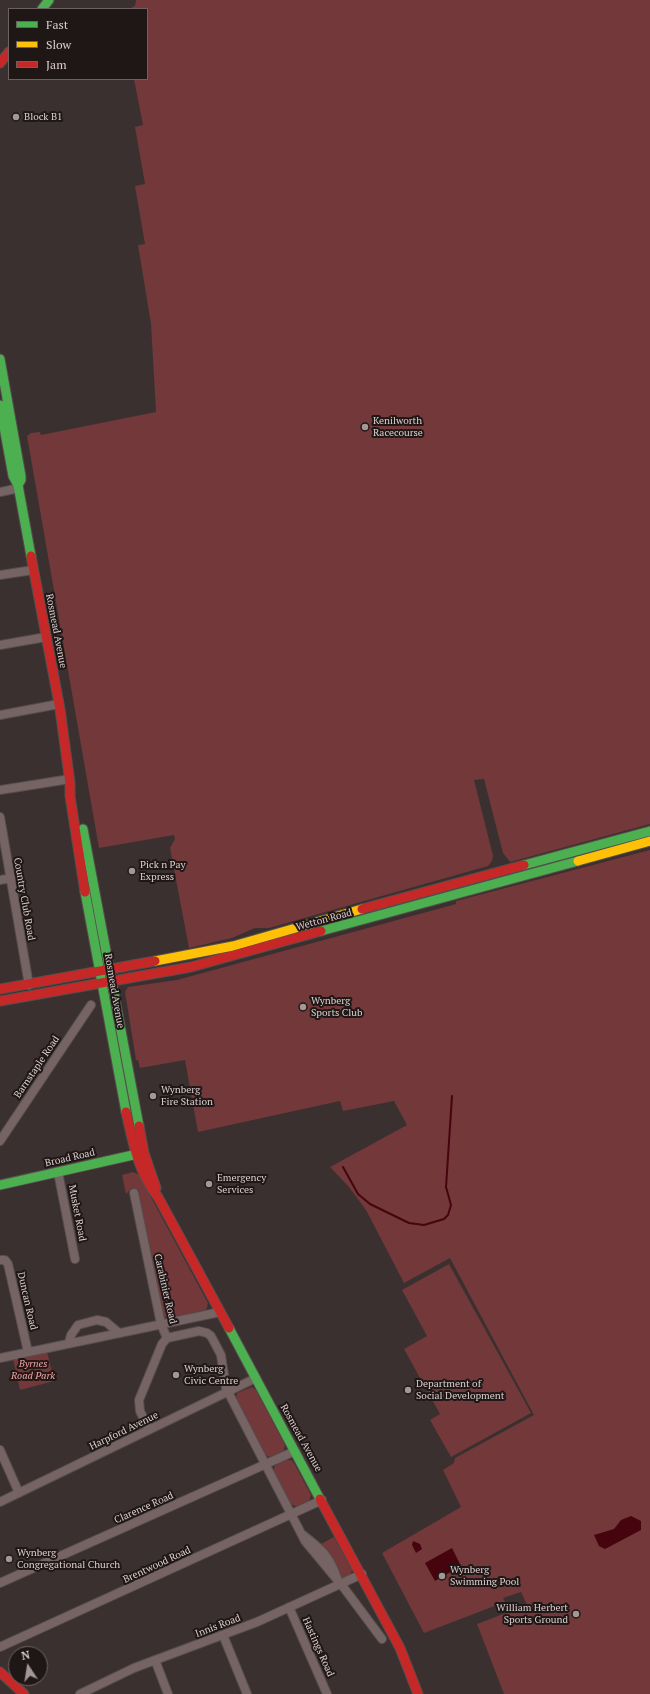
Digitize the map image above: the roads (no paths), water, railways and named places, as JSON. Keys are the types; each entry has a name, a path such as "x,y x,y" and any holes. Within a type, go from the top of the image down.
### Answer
{"main road":[{"path":"43,8 50,0"},
{"path":"0,63 8,53"},
{"name":"Rosmead Avenue","path":"0,360 21,476 19,487 33,570 59,704 70,781 70,796 106,982 121,1093 148,1184 158,1196 362,1574 400,1648 418,1694"},
{"name":"Rosmead Avenue","path":"0,405 13,476 19,487"},
{"name":"Wetton Road","path":"0,989 29,985 233,946 438,888 650,831"},
{"name":"Wetton Road","path":"0,1000 202,965 650,842"},
{"name":"Broad Road","path":"0,1184 140,1154"},
{"path":"0,1672 24,1694"}],"street":[{"path":"0,492 19,487"},
{"path":"0,576 33,570"},
{"path":"0,645 46,637"},
{"path":"0,715 59,704"},
{"path":"0,790 70,781"},
{"name":"Country Club Road","path":"0,817 29,985"},
{"path":"0,880 11,878"},
{"name":"Barnstaple Road","path":"0,1141 91,1005"},
{"name":"Musket Road","path":"58,1172 75,1259"},
{"name":"Carabinier Road","path":"134,1193 161,1324 167,1338 162,1344 139,1400 140,1411 149,1430"},
{"name":"Duncan Road","path":"0,1260 5,1260 8,1264 28,1352"},
{"path":"0,1358 220,1312"},
{"path":"69,1344 74,1329 78,1325 90,1321 103,1320 119,1333"},
{"path":"167,1338 199,1331 209,1334 220,1355 225,1384 228,1391 302,1534 317,1545 327,1556 340,1582 382,1639"},
{"name":"Harpford Avenue","path":"0,1502 256,1378"},
{"path":"0,1450 20,1493"},
{"name":"Clarence Road","path":"0,1582 295,1451"},
{"name":"Brentwood Road","path":"0,1647 322,1500"},
{"name":"Innis Road","path":"80,1694 134,1668 223,1635 289,1607 340,1582 362,1574"},
{"name":"Hastings Road","path":"289,1607 327,1694"},
{"path":"223,1635 247,1694"},
{"path":"155,1660 168,1694"}],"waterway":[{"path":"343,1167 358,1194 370,1204 409,1223 424,1225 444,1219 448,1215 451,1205 446,1187 452,1096"}],"place":[{"name":"Block B1","path":"16,117"},
{"name":"Kenilworth Racecourse","path":"365,427"},
{"name":"Pick n Pay Express","path":"132,871"},
{"name":"Wynberg Sports Club","path":"303,1007"},
{"name":"Wynberg Fire Station","path":"153,1096"},
{"name":"Emergency Services","path":"209,1184"},
{"name":"Wynberg Civic Centre","path":"176,1375"},
{"name":"Department of Social Development","path":"408,1390"},
{"name":"Wynberg Congregational Church","path":"9,1559"},
{"name":"Wynberg Swimming Pool","path":"442,1576"},
{"name":"William Herbert Sports Ground","path":"576,1614"}],"park label":[{"name":"Byrnes Road Park","path":"33,1370"}]}
